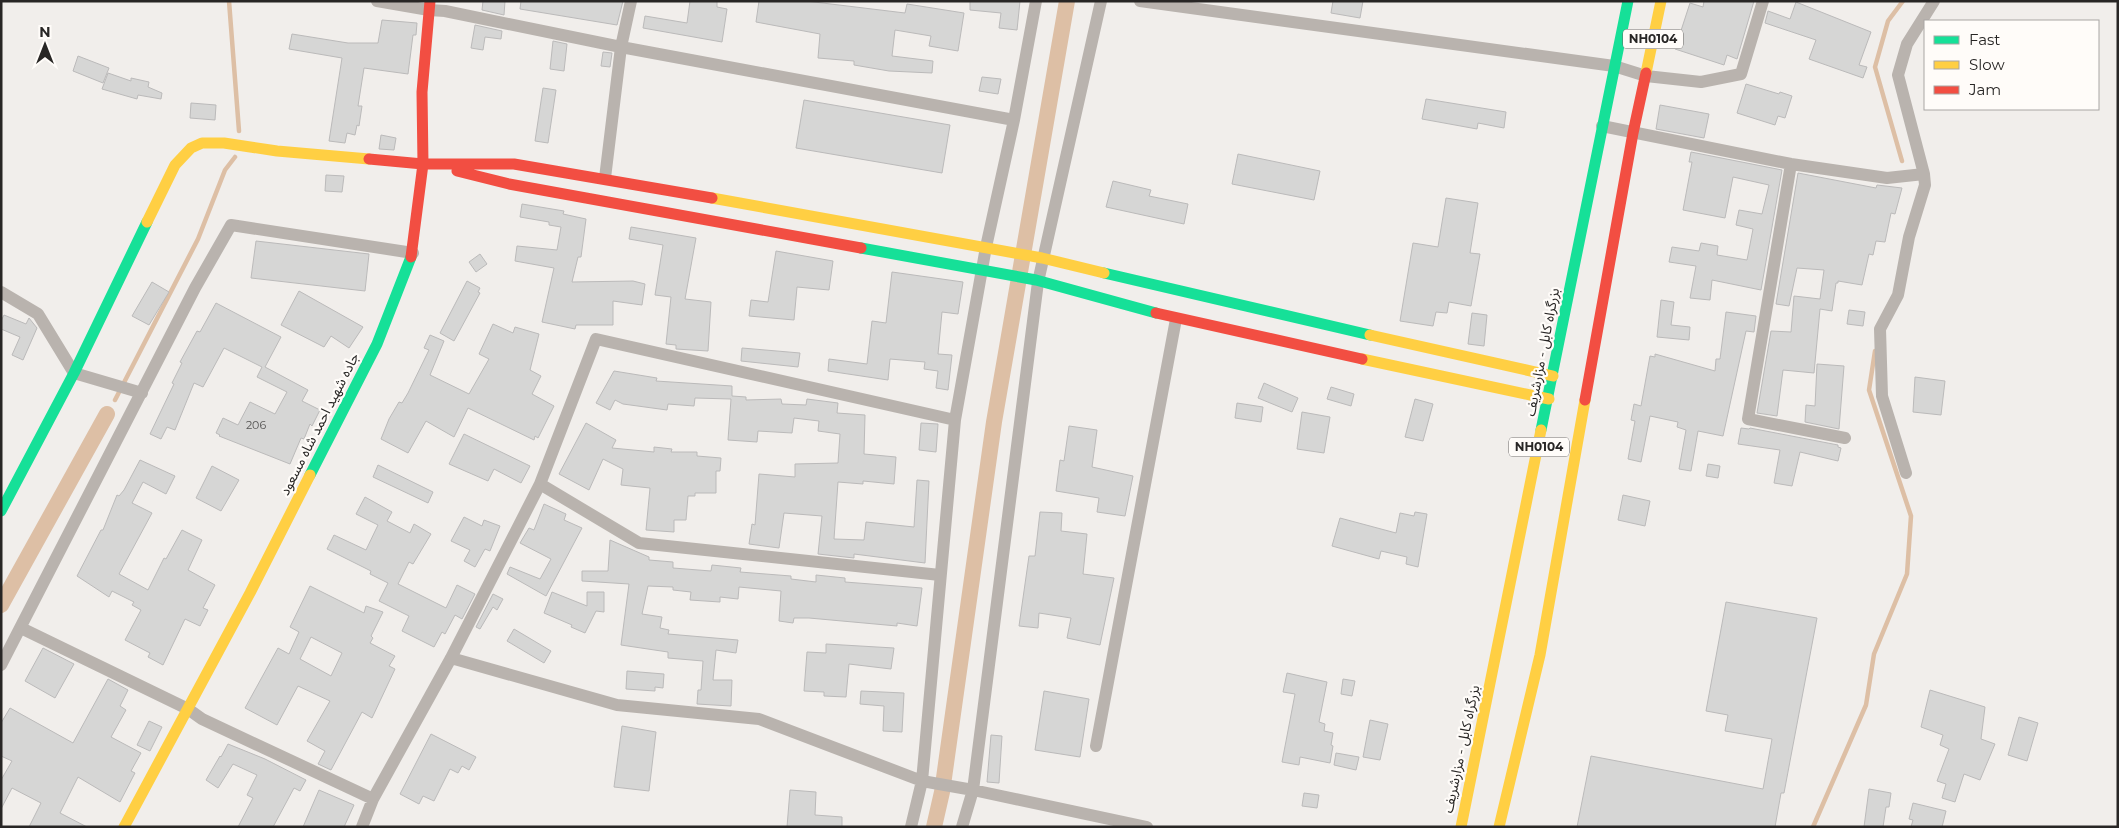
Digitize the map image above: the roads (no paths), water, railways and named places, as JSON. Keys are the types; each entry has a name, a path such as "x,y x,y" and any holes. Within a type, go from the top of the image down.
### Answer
{"main road":[{"name":"بزرگراه کابل - مزارشریف","path":"1461,827 1628,1"},
{"name":"NH0104","path":"1499,827 1540,655 1633,133 1661,1"},
{"name":"جاده شهيد احمد شاه مسعود","path":"124,827 255,584 377,344 414,252 423,164 422,92 430,6"},
{"path":"1,511 74,373 176,165 191,148 202,143 224,143 423,164 514,164 605,178 1039,258 1167,290 1553,376"},
{"path":"423,164 509,184 1037,281 1176,319 1549,399"}],"street":[{"path":"377,1 430,6 445,11 622,47 1014,120"},
{"path":"605,178 622,47 631,1"},
{"path":"911,827 926,781 940,575 955,420 1036,1"},
{"path":"962,827 973,790 1039,258 1101,1"},
{"path":"1140,1 1614,66 1646,76 1701,82 1741,74 1763,1"},
{"path":"1906,473 1882,396 1880,330 1898,295 1909,237 1925,185 1924,174 1898,75 1907,44 1934,1"},
{"path":"1602,126 1791,164 1887,178 1924,174"},
{"path":"1791,164 1748,419 1846,438"},
{"path":"1,665 195,288 231,225 414,252"},
{"path":"1,292 38,314 74,373 142,393"},
{"path":"1096,746 1176,319"},
{"path":"362,827 373,799 451,658 540,484 596,338 955,420"},
{"path":"540,484 639,543 940,575"},
{"path":"20,628 188,709 202,719 373,799"},
{"path":"451,658 618,706 759,719 926,781 1147,827"}],"waterway":[{"path":"229,1 239,131"},
{"path":"934,827 942,792 994,422 1067,1"},
{"path":"1902,161 1875,67 1888,21 1903,1"},
{"path":"115,400 198,239 225,170 235,157"},
{"path":"1813,827 1866,705 1874,654 1907,574 1911,516 1869,390 1875,351"},
{"path":"1,605 107,414"}]}
